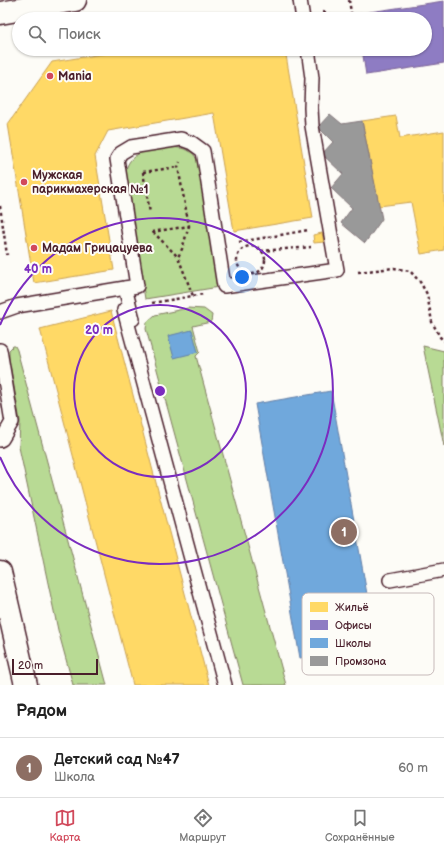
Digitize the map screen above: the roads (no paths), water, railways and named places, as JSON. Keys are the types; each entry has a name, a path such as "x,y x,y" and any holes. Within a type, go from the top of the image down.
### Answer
{"main road":[{"path":"0,13 75,0"},
{"path":"0,572 26,685"}],"lane":[{"path":"300,0 302,12"},
{"path":"0,312 17,306 137,286 116,160 121,153 131,147 181,139 192,143 203,151 224,286 337,270 312,126 312,78 309,56"},
{"path":"125,288 134,322 128,324"},
{"path":"124,310 225,685"},
{"path":"0,350 12,422 0,440"},
{"path":"390,580 444,570"}],"place":[{"name":"Mania","path":"50,76"},
{"name":"Мужская парикмахерская №1","path":"24,182"},
{"name":"Мадам Грицацуева","path":"34,248"},
{"name":"Детский сад №47","path":"344,532"}]}
